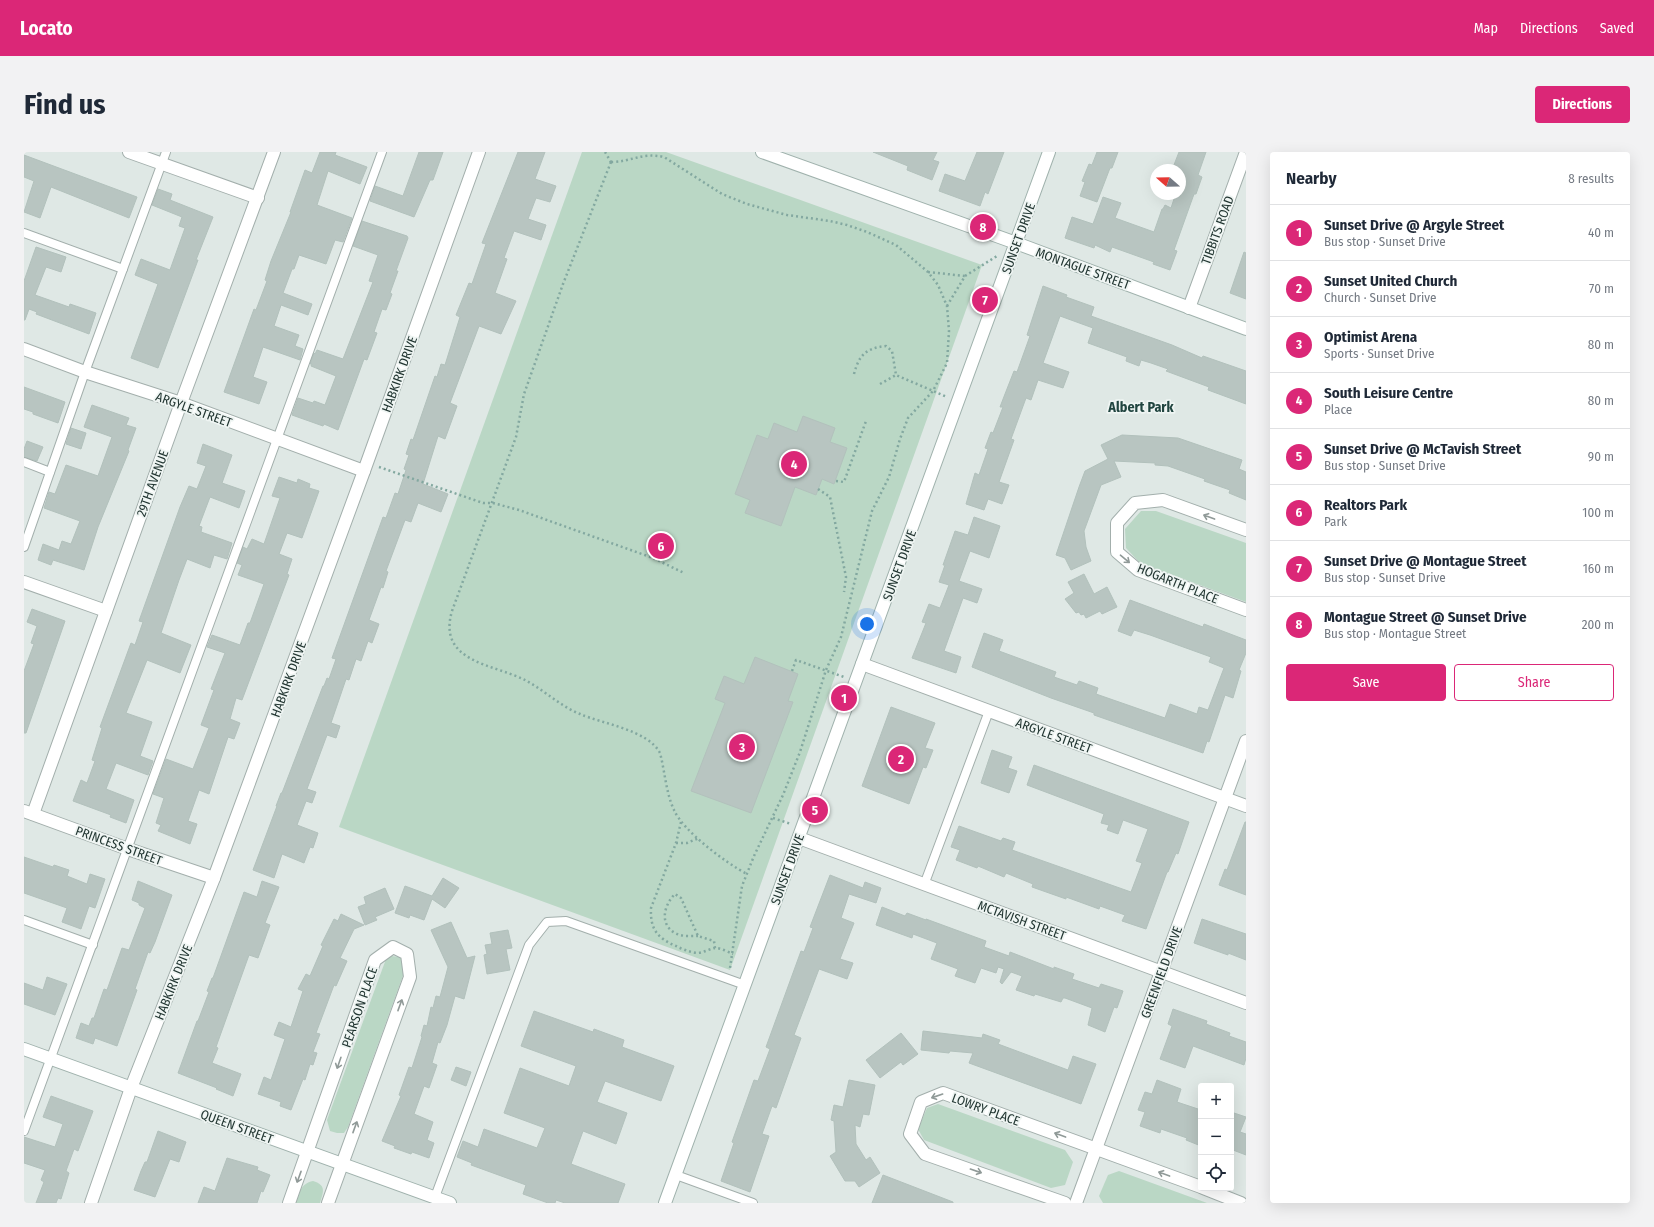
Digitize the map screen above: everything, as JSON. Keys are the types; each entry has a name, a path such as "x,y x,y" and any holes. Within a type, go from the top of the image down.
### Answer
{"street":[{"path":"129,152 164,158 258,198"},
{"name":"29TH AVENUE","path":"28,812 106,611 274,152"},
{"name":"HABKIRK DRIVE","path":"91,1203 131,1088 214,878 366,467 479,152"},
{"name":"MONTAGUE STREET","path":"762,152 1016,243 1246,329"},
{"name":"SUNSET DRIVE","path":"665,1203 1049,152"},
{"name":"TIBBITS ROAD","path":"1189,308 1246,152"},
{"name":"ARGYLE STREET","path":"24,349 85,372 181,403 276,439 366,467"},
{"name":"HOGARTH PLACE","path":"1246,530 1163,500 1135,503 1117,522 1117,552 1138,570 1246,610"},
{"path":"24,582 106,611"},
{"name":"ARGYLE STREET","path":"862,664 1246,806"},
{"name":"GREENFIELD DRIVE","path":"1076,1203 1246,741"},
{"name":"PRINCESS STREET","path":"28,812 128,849 214,878"},
{"name":"MCTAVISH STREET","path":"800,833 924,884 1161,970 1246,1003"},
{"name":"PEARSON PLACE","path":"289,1203 375,960 393,947 407,954 410,977 328,1203"},
{"name":"QUEEN STREET","path":"24,1049 450,1203"},
{"name":"LOWRY PLACE","path":"1066,1203 925,1154 910,1134 921,1102 943,1093 1198,1186"},
{"name":"LOWRY PLACE","path":"1210,1191 1241,1203"}],"lane":[{"path":"24,1131 382,152"},
{"path":"24,547 85,372 164,158"},
{"path":"24,233 123,270"},
{"path":"24,462 50,472"},
{"path":"924,884 989,711"},
{"path":"24,920 93,945"},
{"path":"435,1197 529,945 547,922 566,921 745,986"},
{"path":"676,1175 753,1203"}],"path":[{"path":"605,152 611,162"},
{"path":"611,162 646,155 664,157 722,194 747,204 787,215 830,221 867,232 896,245 928,272 938,285 947,306 949,331 947,363 933,391 908,418 900,438 889,477 872,511 841,637 826,670 800,752 773,818 754,856 742,886 733,954 727,979"},
{"path":"611,162 563,284 524,394 516,438 448,622 449,634 452,643 458,651 467,657 524,680 579,714 639,735 650,741 660,754 671,804 681,822 731,865 747,874"},
{"path":"947,306 965,276 1016,243"},
{"path":"928,272 965,276"},
{"path":"854,374 858,362 869,350 886,346 892,351 896,375"},
{"path":"896,375 958,402"},
{"path":"880,384 896,375"},
{"path":"836,480 844,482 866,420"},
{"path":"366,467 483,502 519,510 642,554 684,573"},
{"path":"818,489 830,497 846,577 844,592"},
{"path":"792,671 796,660 856,681"},
{"path":"773,818 800,833"},
{"path":"681,822 676,843 652,908 651,917 653,926 658,935 665,942 685,950 697,953 715,948 733,954"},
{"path":"676,843 687,842 699,838"},
{"path":"698,936 681,898 675,894 665,908 664,916 668,926 675,933 687,936 698,936 714,941 715,948"}],"green space":[{"path":"582,152 666,152 982,265 730,970 339,827"},
{"path":"1141,511 1156,511 1246,543 1246,602 1140,563 1126,548 1125,529"},
{"path":"391,956 401,957 405,961 405,970 348,1127 344,1133 330,1131 327,1120 386,959"},
{"path":"938,1104 1065,1150 1073,1162 1065,1185 1051,1188 924,1140 918,1129 927,1108"},
{"path":"1119,1171 1207,1203 1103,1203 1099,1196 1108,1175"},
{"path":"313,1181 320,1184 323,1189 320,1203 296,1203 303,1186"}],"building":[{"path":"320,152 336,152 335,155 367,167 360,184 328,171 317,205 352,218 343,242 335,240 326,264 299,255 294,269 292,269 283,293 312,304 308,315 281,305 274,326 299,335 295,346 303,349 300,360 263,347 253,377 267,382 259,404 224,392 254,309 256,310 267,281 265,280 271,261 291,212 305,170 312,173"},
{"path":"419,152 443,152 433,180 430,180 414,217 370,201 375,186 403,196"},
{"path":"518,152 545,152 535,179 556,186 550,202 536,198 528,219 546,225 541,240 514,231 504,258 507,259 495,293 516,301 501,334 479,326 450,403 457,406 445,439 438,436 423,484 448,494 441,512 418,503 411,522 405,520 386,571 388,572 383,588 381,587 369,620 379,624 372,643 368,641 361,661 356,659 349,680 346,679 331,723 340,726 336,738 327,735 307,789 316,792 312,803 306,801 297,825 318,833 313,848 310,847 304,863 282,854 274,878 253,870 276,806 323,686 327,678 329,679 336,659 332,658 383,517 386,518 395,493 398,494 406,470 404,469 409,455 406,454 411,439 413,440 435,376 437,377 441,364 445,365 460,317 456,315 469,283 472,284 486,244 482,243"},
{"path":"873,152 937,152 933,160 939,162 932,180 907,170 908,166"},
{"path":"977,152 1004,152 988,194 985,192 980,206 939,191 945,174 965,181"},
{"path":"1097,152 1118,152 1097,202 1080,196 1085,182 1082,181 1089,164 1092,165"},
{"path":"1179,152 1206,152 1198,175 1202,177 1196,194 1194,194 1174,250 1177,251 1170,270 1153,264 1154,262 1112,247 1110,252 1095,245 1094,248 1065,238 1072,217 1093,224 1103,197 1121,203 1115,218 1154,232 1162,209 1165,205 1171,208 1174,200 1186,200 1186,164 1174,164"},
{"path":"24,155 137,197 129,218 51,187 40,218 24,212 34,181 24,177"},
{"path":"158,189 172,194 170,200 213,217 196,260 198,260 158,368 131,358 158,284 135,275 141,259 170,270 185,228 179,226 182,217 152,205"},
{"path":"362,221 407,236 408,238 396,271 398,271 390,293 392,294 386,310 382,309 374,332 377,333 367,360 364,359 338,430 324,424 323,426 292,415 298,398 325,405 336,376 311,366 312,364 310,364 314,353 315,354 317,350 343,359 373,282 369,281 378,255 353,246"},
{"path":"36,247 66,257 61,272 46,267 35,295 69,307 70,304 96,313 89,334 36,314 37,312 29,309 24,320 24,281"},
{"path":"1244,252 1246,253 1246,299 1230,293"},
{"path":"1043,286 1067,295 1066,297 1094,307 1091,316 1172,345 1202,358 1203,356 1246,371 1246,404 1208,390 1209,387 1166,371 1168,369 1141,360 1139,366 1126,361 1127,357 1088,343 1093,328 1060,316 1043,363 1069,372 1063,388 1038,380 1031,400 1026,398 1011,439 1014,440 999,482 1009,485 1002,504 988,499 984,510 966,504 975,473 979,475 988,449 985,448 991,432 993,433 1003,407 1000,407 1014,371 1017,372 1030,336 1027,335"},
{"path":"24,387 65,402 58,423 24,409"},
{"path":"92,405 129,418 126,425 136,428 128,450 129,451 98,527 84,570 53,560 51,565 38,560 43,544 59,550 62,541 71,544 80,521 44,508 49,492 55,494 66,465 98,476 112,437 84,427"},
{"path":"803,416 835,428 830,442 847,448 834,484 822,479 816,495 795,487 781,526 745,513 750,500 735,494 757,435 768,439 774,423 797,432"},
{"path":"71,428 86,433 81,449 66,444"},
{"path":"1122,435 1178,438 1242,460 1239,469 1246,472 1246,500 1229,493 1230,490 1204,481 1205,479 1168,466 1155,465 1155,463 1114,461 1121,477 1101,485 1084,531 1086,547 1091,561 1071,570 1065,558 1056,555 1085,471 1108,459 1101,445"},
{"path":"27,441 43,447 37,461 24,457 24,449"},
{"path":"203,444 232,455 222,483 245,491 239,508 210,497 199,526 202,527 201,532 232,543 227,559 214,555 210,568 187,559 179,580 161,633 191,645 180,673 147,660 126,713 152,722 140,756 153,761 148,775 116,763 106,789 134,800 126,823 110,817 111,815 73,801 81,780 87,783 95,761 92,760 102,728 100,727 131,643 135,645 143,622 139,621 180,507 189,486 197,489 206,466 197,463"},
{"path":"279,477 297,483 298,479 310,484 309,488 319,491 302,538 287,533 279,554 292,559 287,574 289,575 242,700 236,698 230,719 240,723 234,739 228,737 209,794 199,790 188,821 197,824 190,844 158,831 161,825 156,823 164,798 153,794 166,759 193,769 209,728 201,725 214,690 211,689 225,653 207,647 212,635 240,645 248,623 250,623 264,584 238,575 242,565 237,563 243,547 247,549 252,539 264,544 280,498 272,496"},
{"path":"974,517 1000,526 989,558 970,551 959,581 982,589 977,603 963,598 944,651 961,657 956,673 912,658 926,623 922,622 929,604 940,608 949,585 939,582 945,565 943,565 955,531 968,535"},
{"path":"1084,574 1094,594 1107,587 1117,607 1102,614 1100,611 1086,618 1084,614 1081,615 1079,612 1076,613 1065,599 1074,593 1068,582"},
{"path":"1130,600 1203,627 1204,624 1246,640 1246,653 1239,670 1241,671 1233,698 1225,695 1209,742 1207,741 1203,753 1094,715 1094,713 972,667 984,633 1003,640 999,651 1056,672 1054,677 1077,685 1079,681 1098,688 1096,694 1165,718 1170,704 1197,714 1199,707 1208,710 1224,668 1209,662 1211,657 1150,635 1134,630 1131,636 1118,631"},
{"path":"32,609 65,621 26,733 24,733 24,671 34,644 31,643 37,626 27,622"},
{"path":"755,657 798,674 788,701 793,702 751,813 691,791 725,703 715,699 724,676 744,684"},
{"path":"891,707 935,723 925,748 933,750 926,768 923,767 909,804 862,786"},
{"path":"992,750 1012,757 1008,768 1017,771 1009,793 981,783"},
{"path":"1034,765 1189,822 1178,854 1176,853 1167,872 1146,929 1122,921 1125,915 1100,906 1099,909 1032,887 1033,884 1006,873 1004,877 978,866 977,868 956,860 960,850 951,847 959,826 1001,841 1003,838 1015,842 1012,850 1131,892 1142,863 1136,861 1148,829 1123,820 1118,834 1107,830 1109,825 1101,823 1104,814 1027,785"},
{"path":"1245,822 1246,895 1219,885 1225,869 1227,870"},
{"path":"24,857 53,867 54,865 69,870 67,876 87,884 90,874 105,879 95,908 89,906 81,929 62,922 67,908 24,893"},
{"path":"830,875 863,888 865,882 881,888 876,903 849,894 841,918 854,923 840,959 853,963 847,979 819,969 794,1035 801,1038 776,1108 772,1106 762,1134 769,1136 750,1192 721,1181 734,1143 732,1142 754,1080 758,1081 770,1049 766,1047 801,951 804,952 813,928 810,927"},
{"path":"443,878 459,888 445,908 432,899 424,920 410,915 409,918 395,913 405,886 432,896"},
{"path":"138,881 172,895 155,942 150,953 148,952 135,989 137,990 117,1046 95,1038 93,1044 76,1038 81,1023 89,1026 92,1018 94,1018 104,989 107,990 122,948 129,950 145,908 132,900"},
{"path":"262,881 279,887 265,923 270,925 258,958 249,955 216,1047 218,1048 212,1063 241,1074 233,1096 216,1089 217,1088 178,1073 209,992 207,991 244,892 257,897"},
{"path":"385,888 394,909 375,917 377,920 365,925 358,907 366,904 364,897"},
{"path":"882,907 905,916 907,913 926,919 986,941 984,947 1009,956 1010,952 1054,969 1054,967 1074,974 1072,979 1099,988 1101,984 1123,991 1117,1008 1114,1007 1105,1032 1088,1025 1092,1008 1065,998 1063,998 1061,1002 1016,990 1022,976 1011,972 1002,984 1000,982 1004,969 998,967 996,973 981,968 975,983 955,976 958,969 931,959 937,943 913,934 912,938 876,925"},
{"path":"341,914 364,925 354,929 340,958 347,961 336,986 334,985 316,1033 320,1034 313,1052 317,1053 313,1065 310,1064 305,1080 303,1079 291,1110 280,1106 281,1102 258,1094 264,1077 271,1080 285,1039 274,1035 279,1022 291,1027 303,991 298,989 306,974 310,976 323,946 321,945 334,919 338,921"},
{"path":"1202,919 1246,934 1246,960 1194,943"},
{"path":"451,922 467,958 475,956 464,999 455,996 447,1025 440,1043 438,1042 432,1063 437,1065 429,1088 424,1086 414,1114 433,1122 427,1140 434,1143 429,1158 394,1148 395,1146 382,1141 401,1096 399,1095 409,1067 412,1068 422,1037 424,1025 427,1026 431,1007 433,1008 436,996 440,997 448,967 431,930"},
{"path":"508,930 512,948 506,949 510,970 487,974 484,955 487,954 485,945 492,944 490,933"},
{"path":"47,977 67,984 55,1015 24,1004 24,983 43,990"},
{"path":"1173,1009 1207,1021 1206,1024 1230,1033 1229,1036 1246,1042 1246,1058 1244,1065 1193,1046 1185,1068 1160,1059 1172,1026 1168,1024"},
{"path":"534,1011 593,1032 594,1029 624,1040 622,1047 674,1066 661,1101 605,1081 597,1102 627,1113 616,1144 583,1131 571,1164 625,1184 618,1203 565,1203 556,1200 555,1203 548,1203 523,1194 526,1185 471,1165 472,1163 457,1157 463,1141 478,1147 484,1129 537,1148 545,1128 504,1113 520,1068 569,1086 576,1066 521,1046"},
{"path":"923,1031 982,1038 983,1034 1000,1040 998,1044 1068,1070 1073,1056 1096,1064 1081,1104 969,1063 973,1053 950,1051 949,1053 921,1050"},
{"path":"901,1033 918,1054 903,1065 901,1062 880,1078 866,1060"},
{"path":"456,1067 471,1072 466,1086 451,1080"},
{"path":"849,1080 875,1085 869,1115 863,1114 860,1127 855,1125 856,1144 866,1160 870,1157 880,1173 859,1187 855,1181 845,1181 830,1156 836,1152 834,1121 831,1120 834,1105 843,1107"},
{"path":"1157,1080 1181,1089 1177,1102 1198,1109 1198,1145 1186,1140 1187,1138 1161,1129 1160,1133 1140,1126 1145,1112 1138,1110 1145,1092 1152,1094"},
{"path":"51,1096 93,1111 78,1151 74,1149 66,1171 69,1173 61,1199 58,1198 56,1203 36,1203 44,1182 41,1180 45,1170 24,1163 24,1137 55,1147 63,1124 43,1117"},
{"path":"1234,1113 1246,1117 1240,1132 1246,1134 1246,1155 1234,1150"},
{"path":"158,1131 186,1142 179,1162 170,1159 155,1197 134,1190 145,1162 147,1162"},
{"path":"227,1158 258,1167 257,1170 270,1175 263,1192 261,1191 257,1203 198,1203 204,1187 215,1191"},
{"path":"883,1175 953,1202 953,1203 872,1203"}],"place":[{"name":"Montague Street @ Sunset Drive","path":"983,227"},
{"name":"Sunset Drive @ Montague Street","path":"985,300"},
{"name":"South Leisure Centre","path":"794,464"},
{"name":"Realtors Park","path":"661,546"},
{"name":"Sunset Drive @ Argyle Street","path":"844,698"},
{"name":"Optimist Arena","path":"742,747"},
{"name":"Sunset United Church","path":"901,759"},
{"name":"Sunset Drive @ McTavish Street","path":"815,810"}],"district":[{"name":"Albert Park","path":"1141,407"}]}
